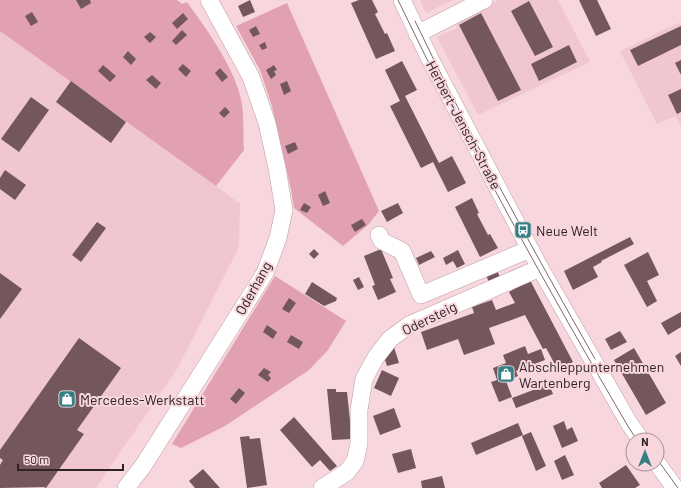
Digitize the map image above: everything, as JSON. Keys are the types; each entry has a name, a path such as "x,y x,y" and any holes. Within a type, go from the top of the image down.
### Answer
{"street":[{"name":"Oderhang","path":"126,488 143,466 264,274 278,238 284,210 267,123 251,77 209,0"},
{"name":"Herbert-Jensch-Straße","path":"402,0 417,34 469,135 540,268 636,432"},
{"path":"417,34 484,0"},
{"path":"379,235 382,241 402,251 421,295 530,249"},
{"name":"Odersteig","path":"322,488 347,472 355,461 359,444 359,410 364,379 376,357 390,339 409,325 540,268"},
{"path":"663,472 675,488"}],"shaded area":[{"path":"0,0 177,0 182,4 187,2 220,50 234,77 242,104 244,150 216,186 0,31"},
{"path":"420,0 453,0 426,13"},
{"path":"499,0 558,0 590,62 478,115 437,37 457,28 454,22"},
{"path":"287,3 379,211 368,225 343,246 294,208 272,106 260,70 236,26"},
{"path":"681,22 681,126 676,116 657,124 620,51"},
{"path":"0,31 240,204 239,247 177,369 96,488 0,488"},
{"path":"275,276 346,321 328,350 309,370 225,426 181,448 172,444"}],"building":[{"path":"76,0 90,0 91,3 81,9"},
{"path":"250,0 255,12 243,17 238,6"},
{"path":"359,0 372,0 378,12 375,14 385,34 387,33 395,51 376,59 351,3"},
{"path":"579,0 597,0 611,29 596,36"},
{"path":"529,1 553,47 535,56 511,11"},
{"path":"32,12 38,22 31,26 25,16"},
{"path":"183,13 188,19 177,29 172,23"},
{"path":"481,13 521,90 498,101 459,25"},
{"path":"256,26 260,34 253,37 249,30"},
{"path":"681,26 681,45 638,66 630,50"},
{"path":"182,30 187,35 176,45 172,41"},
{"path":"150,32 156,37 150,43 144,37"},
{"path":"265,42 267,48 262,50 259,45"},
{"path":"569,45 577,62 539,81 531,64"},
{"path":"128,51 136,59 131,65 123,57"},
{"path":"681,60 681,75 675,63"},
{"path":"402,61 417,90 405,96 439,163 452,156 466,183 448,192 433,162 421,168 390,106 400,101 385,70"},
{"path":"183,64 191,71 186,77 178,69"},
{"path":"103,65 116,76 110,82 98,71"},
{"path":"274,65 277,70 274,71 276,75 271,79 266,70"},
{"path":"220,68 228,77 222,82 215,73"},
{"path":"152,75 161,83 156,89 146,80"},
{"path":"71,81 126,122 111,143 56,102"},
{"path":"287,81 291,91 284,95 280,84"},
{"path":"681,89 681,112 677,114 668,95"},
{"path":"31,97 49,110 19,152 1,139"},
{"path":"225,107 230,112 224,118 219,113"},
{"path":"295,142 298,149 288,154 285,146"},
{"path":"5,170 26,185 15,200 0,189 0,178"},
{"path":"325,191 330,203 323,206 318,195"},
{"path":"472,198 479,213 477,214 488,235 490,234 498,248 480,257 455,207"},
{"path":"304,203 311,207 307,213 300,210"},
{"path":"398,203 403,213 387,222 381,211"},
{"path":"362,219 366,225 355,232 351,225"},
{"path":"97,222 106,228 81,262 72,255"},
{"path":"630,237 634,244 601,261 602,262 593,267 598,277 573,290 564,271"},
{"path":"314,249 319,254 314,259 309,254"},
{"path":"381,249 393,278 390,279 396,292 378,300 372,286 375,285 364,256"},
{"path":"458,250 465,264 457,268 453,261 446,265 443,258"},
{"path":"431,251 435,257 419,265 416,258"},
{"path":"648,252 659,275 647,281 657,301 647,307 624,265"},
{"path":"497,270 501,280 490,285 486,275"},
{"path":"0,273 22,289 0,319"},
{"path":"359,277 364,287 358,290 353,280"},
{"path":"530,280 573,362 558,370 546,348 543,349 525,315 489,328 495,344 464,355 458,339 427,350 421,332 474,313 472,307 492,300 496,310 515,303 509,292"},
{"path":"312,282 337,298 336,301 324,306 305,294"},
{"path":"289,298 296,303 289,313 282,309"},
{"path":"681,312 681,327 668,335 661,323"},
{"path":"267,325 277,332 273,339 263,332"},
{"path":"620,331 627,342 611,350 605,339"},
{"path":"291,335 303,342 299,349 287,342"},
{"name":"Mercedes-Werkstatt","path":"79,338 121,368 77,430 84,434 46,488 0,488 0,465 3,460 0,458 0,450"},
{"name":"Abschleppunternehmen Wartenberg","path":"525,346 528,354 541,349 545,360 516,371 518,376 506,381 512,397 499,402 491,382 497,380 493,368 506,363 503,355"},
{"path":"394,347 399,363 387,366 384,357"},
{"path":"634,348 666,403 646,415 614,360"},
{"path":"681,352 681,366 675,356"},
{"path":"264,368 271,372 268,375 271,378 268,382 258,375"},
{"path":"382,370 399,378 391,396 374,388"},
{"path":"549,384 553,394 516,408 512,398"},
{"path":"239,388 245,393 236,404 230,399"},
{"path":"327,389 336,389 336,392 347,392 352,439 332,440"},
{"path":"394,408 401,427 380,435 373,416"},
{"path":"294,417 337,466 330,471 320,460 312,467 280,430"},
{"path":"564,421 567,430 572,427 578,441 562,448 553,426"},
{"path":"518,423 523,435 476,455 471,443"},
{"path":"531,432 546,466 536,471 522,436"},
{"path":"249,436 250,439 260,438 267,485 247,488 240,437"},
{"path":"411,449 416,468 398,473 392,454"},
{"path":"565,455 574,475 562,480 554,461"},
{"path":"625,466 625,472 631,472 640,485 635,488 602,488 599,483"},
{"path":"203,469 220,488 195,488 189,481"},
{"path":"442,476 445,488 422,488 421,481"}],"tram line":[{"path":"398,0 480,163 568,323 632,432"},
{"path":"415,21 457,107 502,192 595,359"},
{"path":"665,470 678,488"}],"place":[{"name":"Neue Welt","path":"523,230"},
{"name":"Abschleppunternehmen Wartenberg","path":"506,374"},
{"name":"Mercedes-Werkstatt","path":"67,399"}]}
